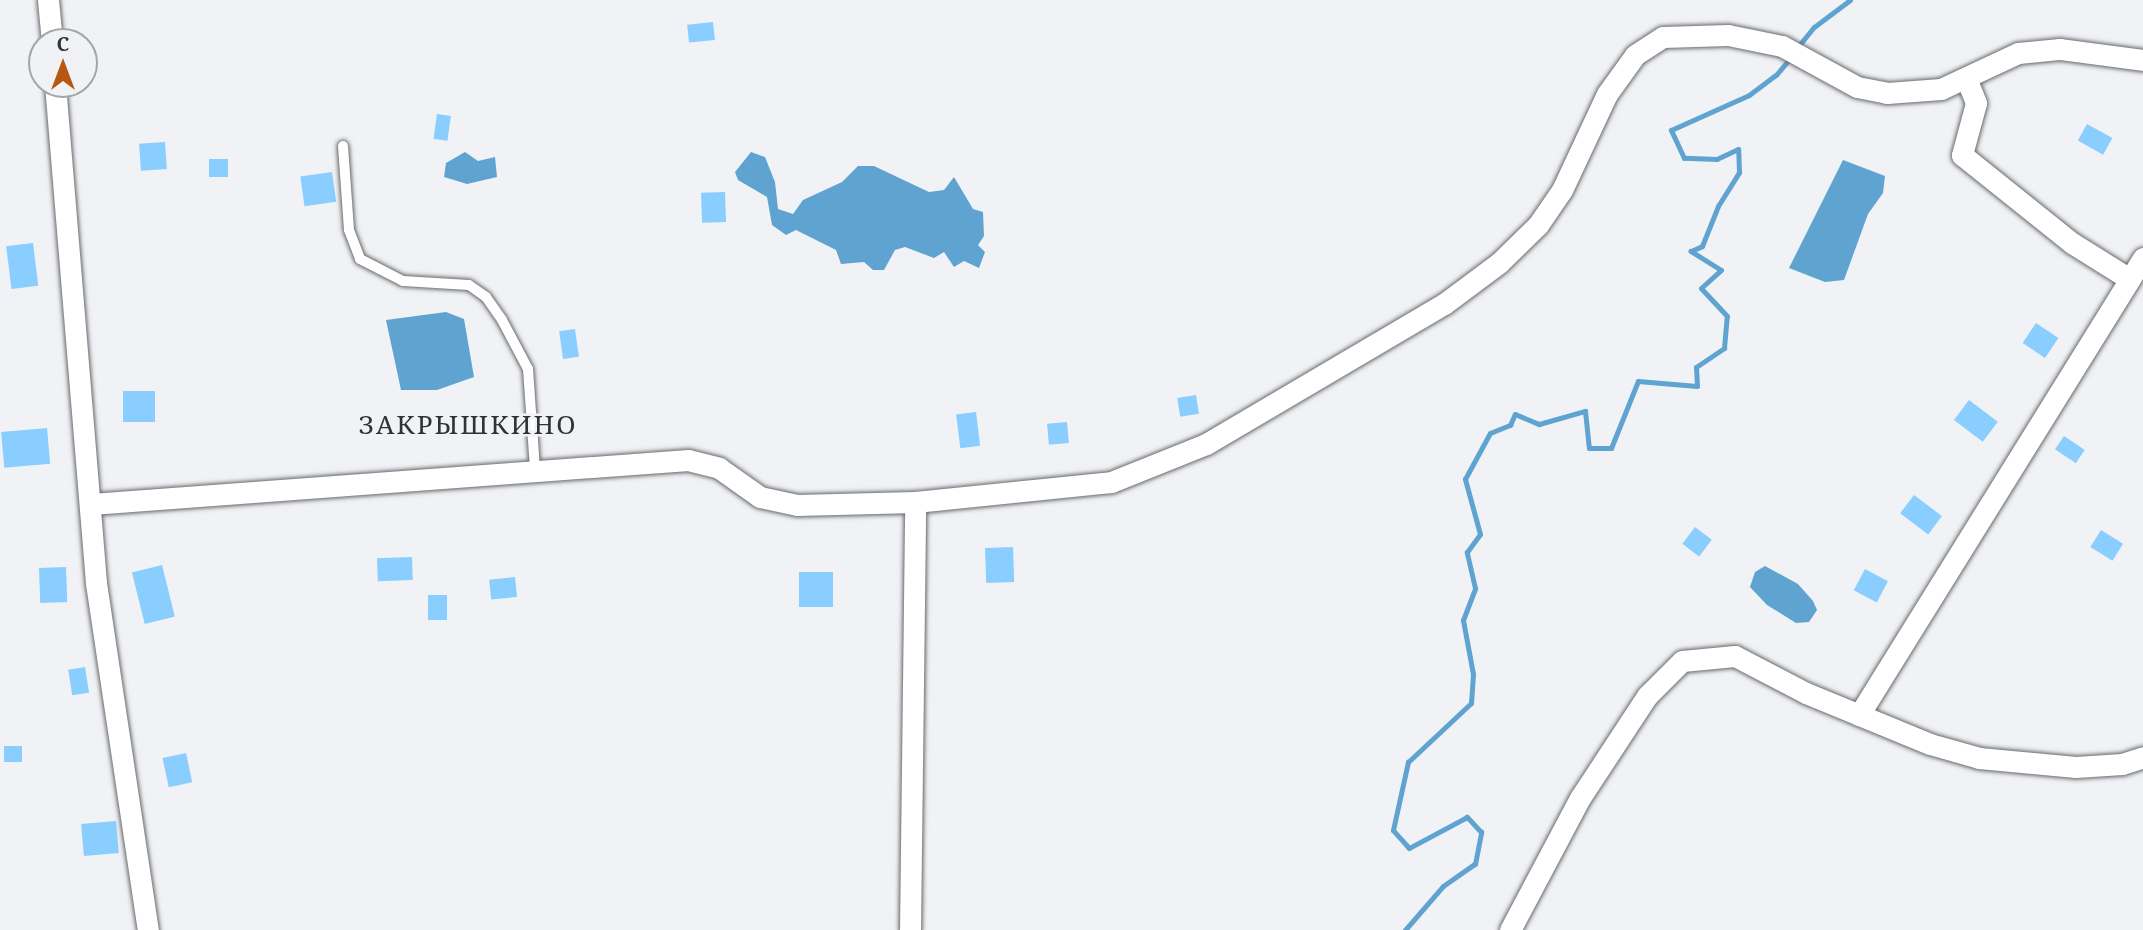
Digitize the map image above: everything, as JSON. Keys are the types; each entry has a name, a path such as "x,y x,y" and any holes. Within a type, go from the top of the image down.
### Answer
{"street":[{"path":"48,0 51,28"},
{"path":"91,504 535,468 688,460 719,468 760,497 776,503 915,502 1111,482 1206,444 1444,304 1499,263 1538,225 1562,190 1607,94 1635,55 1663,37 1728,35 1782,46 1857,87 1887,93 1941,89 2018,53 2060,49 2143,60"},
{"path":"1966,78 1976,103 1962,155 2072,243 2128,278"},
{"path":"56,98 96,583 148,930"},
{"path":"1859,715 2128,278 2143,258"},
{"path":"910,930 915,502"},
{"path":"1510,930 1580,798 1647,696 1682,661 1735,656 1859,715 1979,758 2076,767 2122,764 2143,757"}],"lane":[{"path":"343,146 349,230 360,259 403,281 469,285 486,297 502,320 527,369 535,468"}],"water":[{"path":"465,152 478,161 495,157 497,177 467,184 444,177 446,163"},
{"path":"751,152 765,157 775,182 778,209 793,214 803,200 842,182 858,166 874,166 929,192 944,190 954,177 973,209 983,212 984,236 978,245 985,252 979,268 964,261 954,267 944,252 934,258 905,247 895,250 884,270 873,270 864,262 841,264 836,250 796,230 786,235 772,225 767,197 738,180 735,172"},
{"path":"1843,160 1885,176 1883,193 1868,214 1844,280 1825,282 1789,268"},
{"path":"446,312 464,319 474,377 437,390 401,390 386,320"},
{"path":"1765,566 1798,584 1813,601 1817,610 1809,622 1796,623 1767,605 1750,587 1755,572"}],"building":[{"path":"713,22 715,40 689,43 687,25"},
{"path":"437,114 451,116 447,141 434,139"},
{"path":"2087,124 2112,138 2103,155 2078,141"},
{"path":"165,142 167,169 141,171 139,144"},
{"path":"209,159 228,159 228,177 209,177"},
{"path":"332,172 336,202 304,206 300,176"},
{"path":"725,192 726,222 702,223 701,193"},
{"path":"33,243 38,286 11,289 6,246"},
{"path":"2036,323 2058,338 2045,358 2023,343"},
{"path":"575,329 579,357 563,359 559,331"},
{"path":"123,391 155,391 155,422 123,422"},
{"path":"1196,395 1199,414 1180,417 1177,398"},
{"path":"1969,400 1998,422 1983,442 1954,420"},
{"path":"976,412 980,446 960,448 956,414"},
{"path":"1067,422 1069,443 1049,445 1047,424"},
{"path":"47,428 50,464 4,468 1,432"},
{"path":"2064,436 2085,450 2076,463 2055,449"},
{"path":"1914,495 1942,516 1928,534 1900,513"},
{"path":"1695,527 1712,540 1699,556 1682,544"},
{"path":"2101,530 2123,544 2112,561 2090,547"},
{"path":"1013,547 1014,582 986,583 985,548"},
{"path":"412,557 413,580 378,581 377,558"},
{"path":"162,565 175,616 145,624 132,572"},
{"path":"66,567 67,602 40,603 39,568"},
{"path":"1865,569 1888,581 1877,602 1854,590"},
{"path":"799,572 833,572 833,607 799,607"},
{"path":"515,577 517,597 491,600 489,580"},
{"path":"428,595 447,595 447,620 428,620"},
{"path":"85,667 89,693 72,695 68,670"},
{"path":"4,746 22,746 22,762 4,762"},
{"path":"186,753 192,782 169,787 163,758"},
{"path":"116,821 119,853 84,856 81,824"}],"waterway":[{"path":"1796,49 1814,27 1850,0"},
{"path":"1405,930 1443,886 1475,864 1481,832 1467,817 1409,848 1393,830 1408,762 1471,703 1473,674 1463,620 1475,588 1467,552 1480,534 1465,479 1490,433 1510,425 1515,414 1539,424 1585,411 1589,448 1611,448 1638,381 1697,386 1696,367 1724,348 1727,316 1701,288 1721,270 1691,251 1702,246 1718,206 1739,172 1738,149 1717,159 1684,158 1671,130 1749,95 1776,75 1791,57"}],"district":[{"name":"ЗАКРЫШКИНО","path":"468,425"}]}
